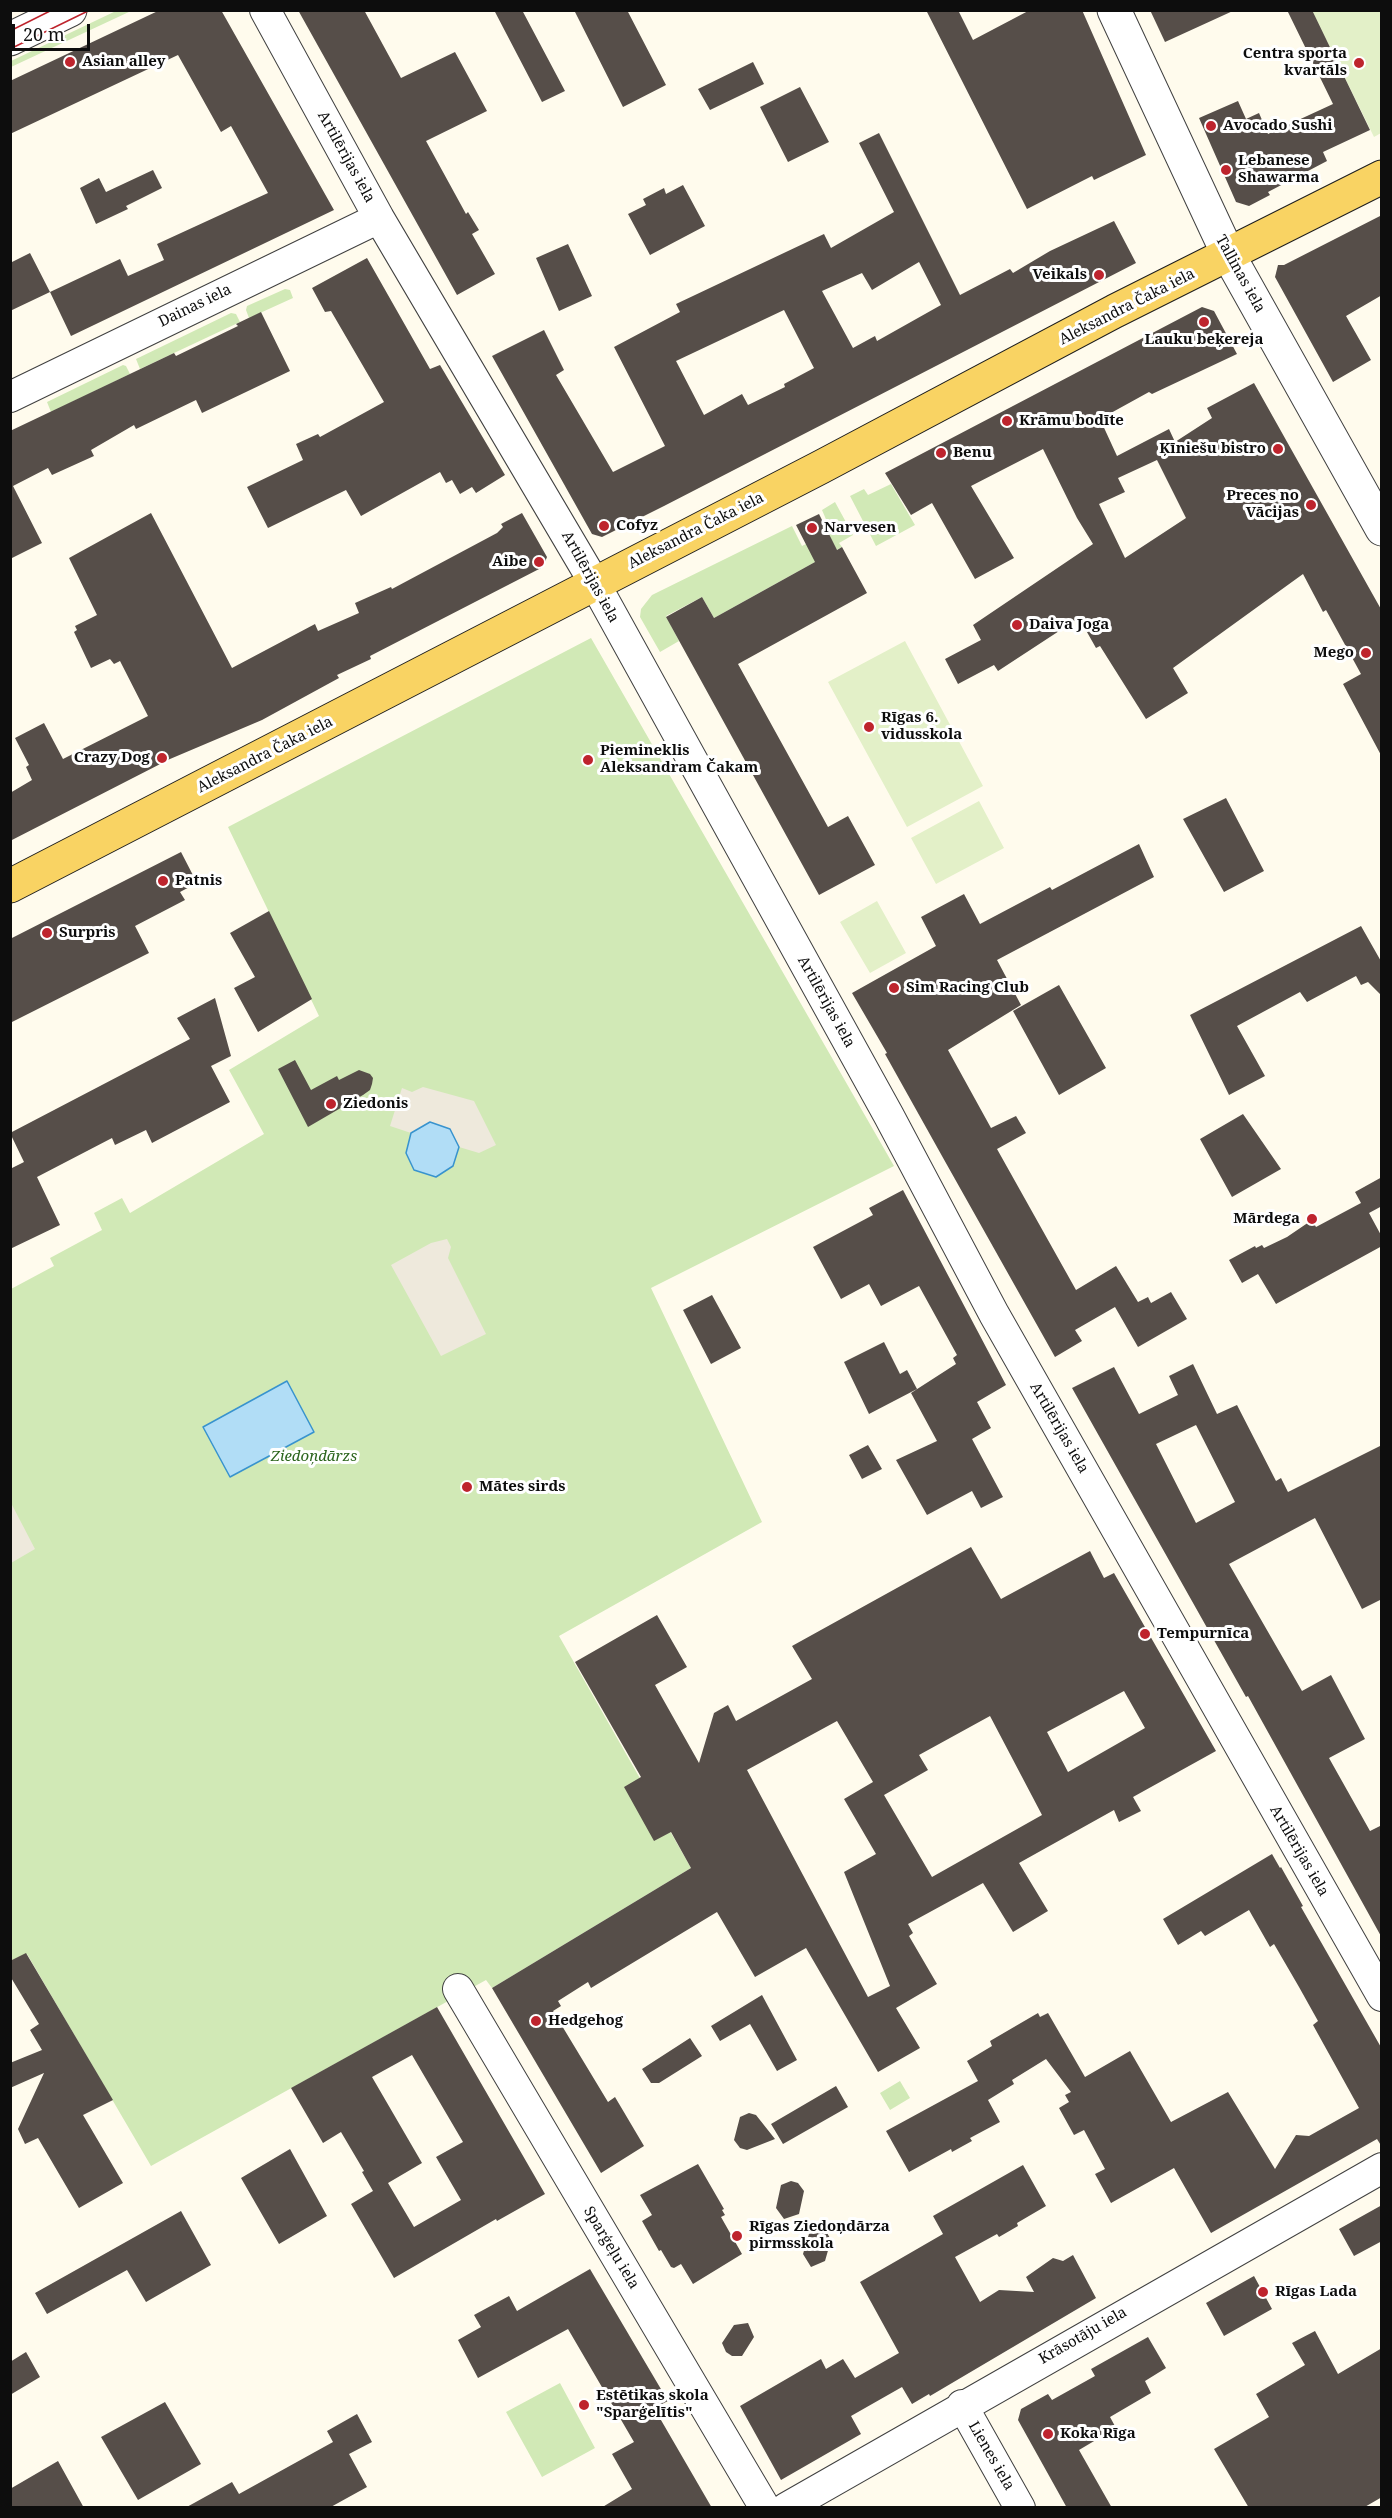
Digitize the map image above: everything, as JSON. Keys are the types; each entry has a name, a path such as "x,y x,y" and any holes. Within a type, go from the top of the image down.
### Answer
{"main road":[{"name":"Aleksandra Čaka iela","path":"10,886 1228,254 1382,177"}],"street":[{"path":"10,39 70,10"},
{"name":"Artilērijas iela","path":"265,10 379,218 595,584 884,1106 994,1314 1382,1996"},
{"name":"Tallinas iela","path":"1114,10 1228,254 1382,529"},
{"name":"Dainas iela","path":"10,397 379,218"},
{"name":"Sparģeļu iela","path":"458,1989 765,2508"},
{"name":"Krāsotāju iela","path":"786,2508 962,2405 1382,2168"},
{"name":"Lienes iela","path":"962,2405 1020,2508"}],"green space":[{"path":"118,10 131,11 11,67 11,61"},
{"name":"Centra sporta kvartāls","path":"1312,11 1381,11 1381,133 1374,137"},
{"path":"285,289 290,290 293,298 249,318 247,306"},
{"path":"231,313 236,314 240,322 140,369 136,359"},
{"path":"123,365 130,374 51,412 47,402"},
{"path":"891,484 915,525 876,546 850,496 864,489 868,495"},
{"path":"835,502 853,535 839,543 842,547 714,618 702,597 666,616 679,641 660,652 640,617 641,609 652,595 792,526 802,546 831,531 822,510"},
{"name":"Ziedoņdārzs","path":"591,638 894,1166 651,1288 762,1522 559,1636 691,1868 492,1988 486,1980 151,2166 27,1954 11,1961 11,1289 54,1266 50,1258 102,1230 94,1213 122,1198 130,1213 264,1134 229,1070 319,1016 228,827"},
{"path":"905,641 983,786 907,827 828,682"},
{"path":"979,801 1004,848 936,884 911,838"},
{"path":"877,901 906,953 870,973 840,922"},
{"path":"900,2081 910,2098 890,2110 880,2093"},
{"path":"560,2383 595,2448 542,2477 506,2412"}],"shaded area":[{"path":"423,1087 474,1101 496,1145 479,1153 459,1147 450,1129 430,1122 411,1133 390,1126 402,1088 412,1092"},
{"path":"447,1239 451,1247 448,1258 486,1334 441,1356 391,1265 431,1243"},
{"path":"10,1501 35,1549 11,1563 10,1563"}],"water":[{"path":"430,1122 450,1129 459,1147 453,1166 436,1177 414,1170 406,1153 411,1133"},
{"path":"287,1381 314,1432 230,1477 203,1427"}],"building":[{"path":"160,10 221,10 334,210 71,336 50,292 120,259 128,276 164,260 157,244 268,193 231,126 221,132 178,55 10,134 10,81"},
{"path":"298,10 364,10 401,78 455,52 487,111 426,141 466,214 468,212 479,230 472,234 495,274 457,295"},
{"path":"494,10 522,10 565,91 542,102"},
{"path":"574,10 627,10 666,85 623,107"},
{"path":"926,10 958,10 973,40 1030,10 1082,10 1146,155 1094,180 1092,176 1027,209"},
{"path":"1150,10 1235,10 1165,42"},
{"path":"1287,10 1312,10 1370,130 1323,152 1327,161 1268,192 1270,195 1249,206 1236,202 1199,118 1238,101 1246,119 1259,113 1268,134 1333,104"},
{"path":"753,62 764,84 710,110 698,89"},
{"path":"800,87 829,142 788,162 760,107"},
{"path":"879,133 960,295 1010,269 1013,273 1050,251 1114,221 1136,263 602,537 592,534 492,356 544,330 564,370 556,375 613,472 665,446 614,347 680,312 676,304 824,234 831,248 894,212 859,143","holes":["919,262 941,305 877,341 875,336 853,348 822,291 862,273 872,290","784,310 814,368 784,384 785,387 748,405 742,394 704,415 676,361"]},
{"path":"153,170 162,188 126,206 128,209 96,224 80,188 99,178 106,192"},
{"path":"683,185 705,226 650,255 628,214 646,205 643,199 664,188 666,194"},
{"path":"1382,215 1382,295 1346,316 1371,360 1333,382 1275,277 1278,265 1284,265"},
{"path":"568,244 592,296 559,311 536,258"},
{"path":"30,253 50,292 10,311 10,263"},
{"path":"367,258 430,369 440,365 505,475 476,493 472,487 460,494 452,480 446,483 440,472 361,516 346,490 268,528 247,487 303,460 296,444 318,434 320,437 384,402 331,311 325,312 312,288"},
{"path":"1202,307 1214,311 1237,354 1152,394 1149,392 1100,419 1117,456 1169,429 1175,442 1212,418 1207,408 1254,383 1382,611 1382,757 1343,684 1361,674 1326,610 1323,612 1303,574 1173,668 1188,693 1146,719 1100,646 1096,648 1079,618 998,671 994,665 958,684 945,659 981,640 973,625 1093,544 1077,518 1043,449 971,486 1014,558 975,579 932,503 911,515 885,473","holes":["1157,460 1186,518 1125,558 1099,504 1125,492 1118,478"]},
{"path":"261,312 290,371 202,413 196,400 136,429 134,425 91,450 94,456 52,475 48,468 13,486 42,543 10,559 10,431 174,353 176,356 238,326 236,324"},
{"path":"151,513 232,668 315,624 318,631 359,613 355,603 391,587 392,589 497,533 503,527 501,524 522,513 547,557 543,567 370,656 371,659 337,675 339,678 262,720 170,759 10,841 10,793 32,780 26,767 29,765 15,738 44,723 63,759 148,716 120,661 114,664 110,659 91,668 74,632 77,630 75,626 97,615 69,558"},
{"path":"819,514 837,550 842,547 867,593 738,664 828,827 848,816 875,865 819,895 666,617 702,597 714,618 815,562 796,525"},
{"path":"1226,798 1264,871 1224,892 1183,819"},
{"path":"1139,844 1154,877 997,960 1021,1005 948,1050 991,1128 1016,1116 1026,1133 997,1149 1076,1290 1116,1266 1138,1302 1148,1297 1151,1303 1171,1292 1187,1319 1138,1347 1115,1307 1075,1330 1082,1341 1055,1357 852,993 936,946 921,917 964,894 980,924 1050,887 1052,890"},
{"path":"181,852 197,883 180,892 185,900 135,926 149,953 10,1023 10,939"},
{"path":"269,911 312,999 258,1032 234,988 255,977 230,933"},
{"path":"1361,926 1382,963 1382,996 1368,982 1361,985 1356,976 1307,1002 1300,992 1237,1026 1265,1076 1229,1095 1190,1015"},
{"path":"1059,985 1106,1068 1059,1095 1013,1011"},
{"path":"215,998 231,1056 211,1066 230,1102 152,1143 146,1130 115,1145 112,1138 37,1177 60,1225 10,1249 10,1169 24,1162 10,1133 190,1039 177,1018"},
{"path":"295,1060 311,1090 337,1076 339,1080 359,1070 370,1074 373,1078 370,1090 308,1127 278,1069"},
{"path":"1243,1114 1281,1169 1232,1197 1200,1139"},
{"path":"1382,1177 1382,1206 1369,1213 1382,1237 1382,1246 1276,1304 1258,1274 1242,1283 1229,1260 1255,1246 1256,1248 1262,1245 1264,1248 1287,1237 1312,1220 1316,1227 1361,1203 1355,1192"},
{"path":"903,1190 1006,1385 977,1402 991,1428 972,1439 1003,1497 981,1508 972,1491 927,1515 896,1460 937,1441 911,1393 956,1364 953,1358 957,1355 919,1286 881,1306 869,1284 841,1299 813,1247 873,1215 869,1208"},
{"path":"712,1295 741,1348 711,1364 683,1310"},
{"path":"884,1342 900,1374 907,1370 917,1389 869,1414 844,1362"},
{"path":"1193,1364 1217,1414 1237,1405 1276,1481 1281,1478 1288,1492 1382,1445 1382,1599 1362,1609 1315,1518 1229,1564 1302,1691 1331,1675 1365,1739 1329,1758 1370,1831 1382,1825 1382,1938 1248,1696 1246,1697 1072,1388 1114,1367 1139,1414 1178,1395 1169,1376","holes":["1196,1425 1235,1502 1196,1523 1156,1444"]},
{"path":"868,1445 882,1469 862,1479 849,1455"},
{"path":"971,1547 1001,1599 1090,1551 1104,1578 1114,1573 1216,1751 1133,1797 1141,1811 1119,1822 1114,1810 1019,1863 1048,1911 1013,1932 983,1883 908,1924 913,1933 909,1936 937,1984 896,2008 920,2048 878,2072 806,1948 755,1977 717,1912 591,1988 588,1982 558,2001 561,2006 553,2011 608,2102 615,2097 644,2146 601,2173 492,1988 691,1868 671,1832 654,1841 624,1787 641,1777 575,1662 657,1615 687,1667 655,1685 699,1763 714,1713 728,1705 736,1721 812,1679 792,1646","holes":["1124,1691 1145,1728 1068,1772 1047,1732","990,1716 1042,1815 932,1877 884,1795 928,1770 919,1755","837,1721 873,1782 844,1799 876,1854 844,1872 890,1986 868,1997 747,1770"]},
{"path":"1272,1854 1382,2049 1382,2147 1377,2139 1211,2233 1174,2168 1111,2203 1095,2174 1105,2169 1084,2130 1074,2135 1059,2108 1069,2102 1065,2095 1071,2092 1046,2059 1012,2080 1014,2084 988,2100 1000,2122 970,2138 972,2141 952,2152 951,2149 909,2172 886,2131 978,2081 967,2061 992,2046 990,2041 1038,2013 1040,2017 1048,2013 1085,2077 1130,2051 1171,2122 1228,2092 1275,2169 1296,2135 1309,2136 1359,2108 1313,2025 1318,2021 1274,1944 1270,1947 1249,1910 1205,1936 1201,1931 1178,1945 1163,1919"},
{"path":"26,1953 113,2100 83,2115 123,2183 79,2208 38,2138 25,2144 18,2129 44,2073 10,2088 10,2063 42,2050 30,2030 39,2024 10,1976 10,1961"},
{"path":"762,1995 797,2060 777,2071 750,2024 720,2041 711,2026"},
{"path":"437,2007 545,2194 497,2221 496,2219 394,2278 351,2204 373,2191 362,2172 364,2171 341,2132 323,2143 291,2088","holes":["412,2055 463,2142 436,2157 461,2200 414,2227 388,2183 422,2163 372,2077"]},
{"path":"690,2038 702,2056 659,2083 651,2083 642,2069"},
{"path":"836,2086 848,2107 783,2144 771,2124"},
{"path":"749,2113 756,2115 775,2139 747,2150 740,2148 734,2140 740,2117"},
{"path":"290,2149 327,2216 279,2244 241,2178"},
{"path":"698,2164 724,2209 722,2210 725,2215 721,2217 742,2254 693,2284 681,2264 674,2268 671,2267 661,2250 659,2251 642,2221 652,2215 640,2195"},
{"path":"1023,2165 1046,2206 999,2237 997,2234 955,2257 980,2302 999,2290 1034,2292 1026,2277 1053,2258 1063,2261 1073,2255 1096,2298 930,2396 929,2394 912,2404 902,2387 851,2416 861,2434 781,2480 740,2406 821,2359 826,2369 843,2359 855,2378 899,2353 860,2282 943,2234 933,2216"},
{"path":"791,2181 798,2183 804,2191 799,2214 784,2219 776,2208 781,2185"},
{"path":"1382,2205 1382,2241 1354,2256 1339,2229"},
{"path":"181,2211 211,2265 146,2302 127,2270 47,2314 35,2293"},
{"path":"811,2227 826,2231 831,2240 825,2261 811,2267 803,2254"},
{"path":"590,2269 668,2401 654,2408 712,2508 601,2508 632,2489 612,2454 634,2442 568,2329 478,2378 458,2340 481,2327 474,2315 509,2296 517,2311"},
{"path":"1254,2276 1272,2309 1224,2336 1206,2303"},
{"path":"748,2323 754,2337 742,2356 732,2356 726,2352 722,2343 734,2325"},
{"path":"1315,2331 1338,2374 1382,2348 1382,2497 1363,2508 1249,2508 1214,2449 1269,2417 1256,2394 1305,2365 1292,2343"},
{"path":"1148,2337 1166,2368 1145,2381 1151,2393 1110,2417 1116,2428 1079,2450 1112,2508 1067,2508 1018,2420 1021,2409 1048,2394 1052,2400 1095,2376 1091,2369"},
{"path":"26,2352 40,2377 10,2395 10,2362"},
{"path":"165,2402 201,2464 138,2500 101,2437"},
{"path":"357,2414 372,2442 349,2454 367,2487 329,2508 185,2508 232,2482 239,2494 333,2442 327,2431"},
{"path":"58,2461 84,2508 10,2508 10,2489"}],"tram line":[{"path":"10,31 52,10"},
{"path":"10,49 90,10"}],"place":[{"name":"Asian alley","path":"70,62"},
{"name":"Centra sporta kvartāls","path":"1359,63"},
{"name":"Avocado Sushi","path":"1211,126"},
{"name":"Lebanese Shawarma","path":"1226,170"},
{"name":"Veikals","path":"1099,275"},
{"name":"Lauku beķereja","path":"1204,322"},
{"name":"Krāmu bodīte","path":"1007,421"},
{"name":"Ķīniešu bistro","path":"1278,449"},
{"name":"Benu","path":"941,453"},
{"name":"Preces no Vācijas","path":"1311,505"},
{"name":"Cofyz","path":"604,526"},
{"name":"Narvesen","path":"812,528"},
{"name":"Aibe","path":"539,562"},
{"name":"Daiva Joga","path":"1017,625"},
{"name":"Mego","path":"1366,653"},
{"name":"Rīgas 6. vidusskola","path":"869,727"},
{"name":"Crazy Dog","path":"162,758"},
{"name":"Piemineklis Aleksandram Čakam","path":"588,760"},
{"name":"Patnis","path":"163,881"},
{"name":"Surpris","path":"47,933"},
{"name":"Sim Racing Club","path":"894,988"},
{"name":"Ziedonis","path":"331,1104"},
{"name":"Mārdega","path":"1312,1219"},
{"name":"Mātes sirds","path":"467,1487"},
{"name":"Tempurnīca","path":"1145,1634"},
{"name":"Hedgehog","path":"536,2021"},
{"name":"Rīgas Ziedoņdārza pirmsskola","path":"737,2236"},
{"name":"Rīgas Lada","path":"1263,2292"},
{"name":"Estētikas skola \"Sparģelītis\"","path":"584,2405"},
{"name":"Koka Rīga","path":"1048,2434"}]}
